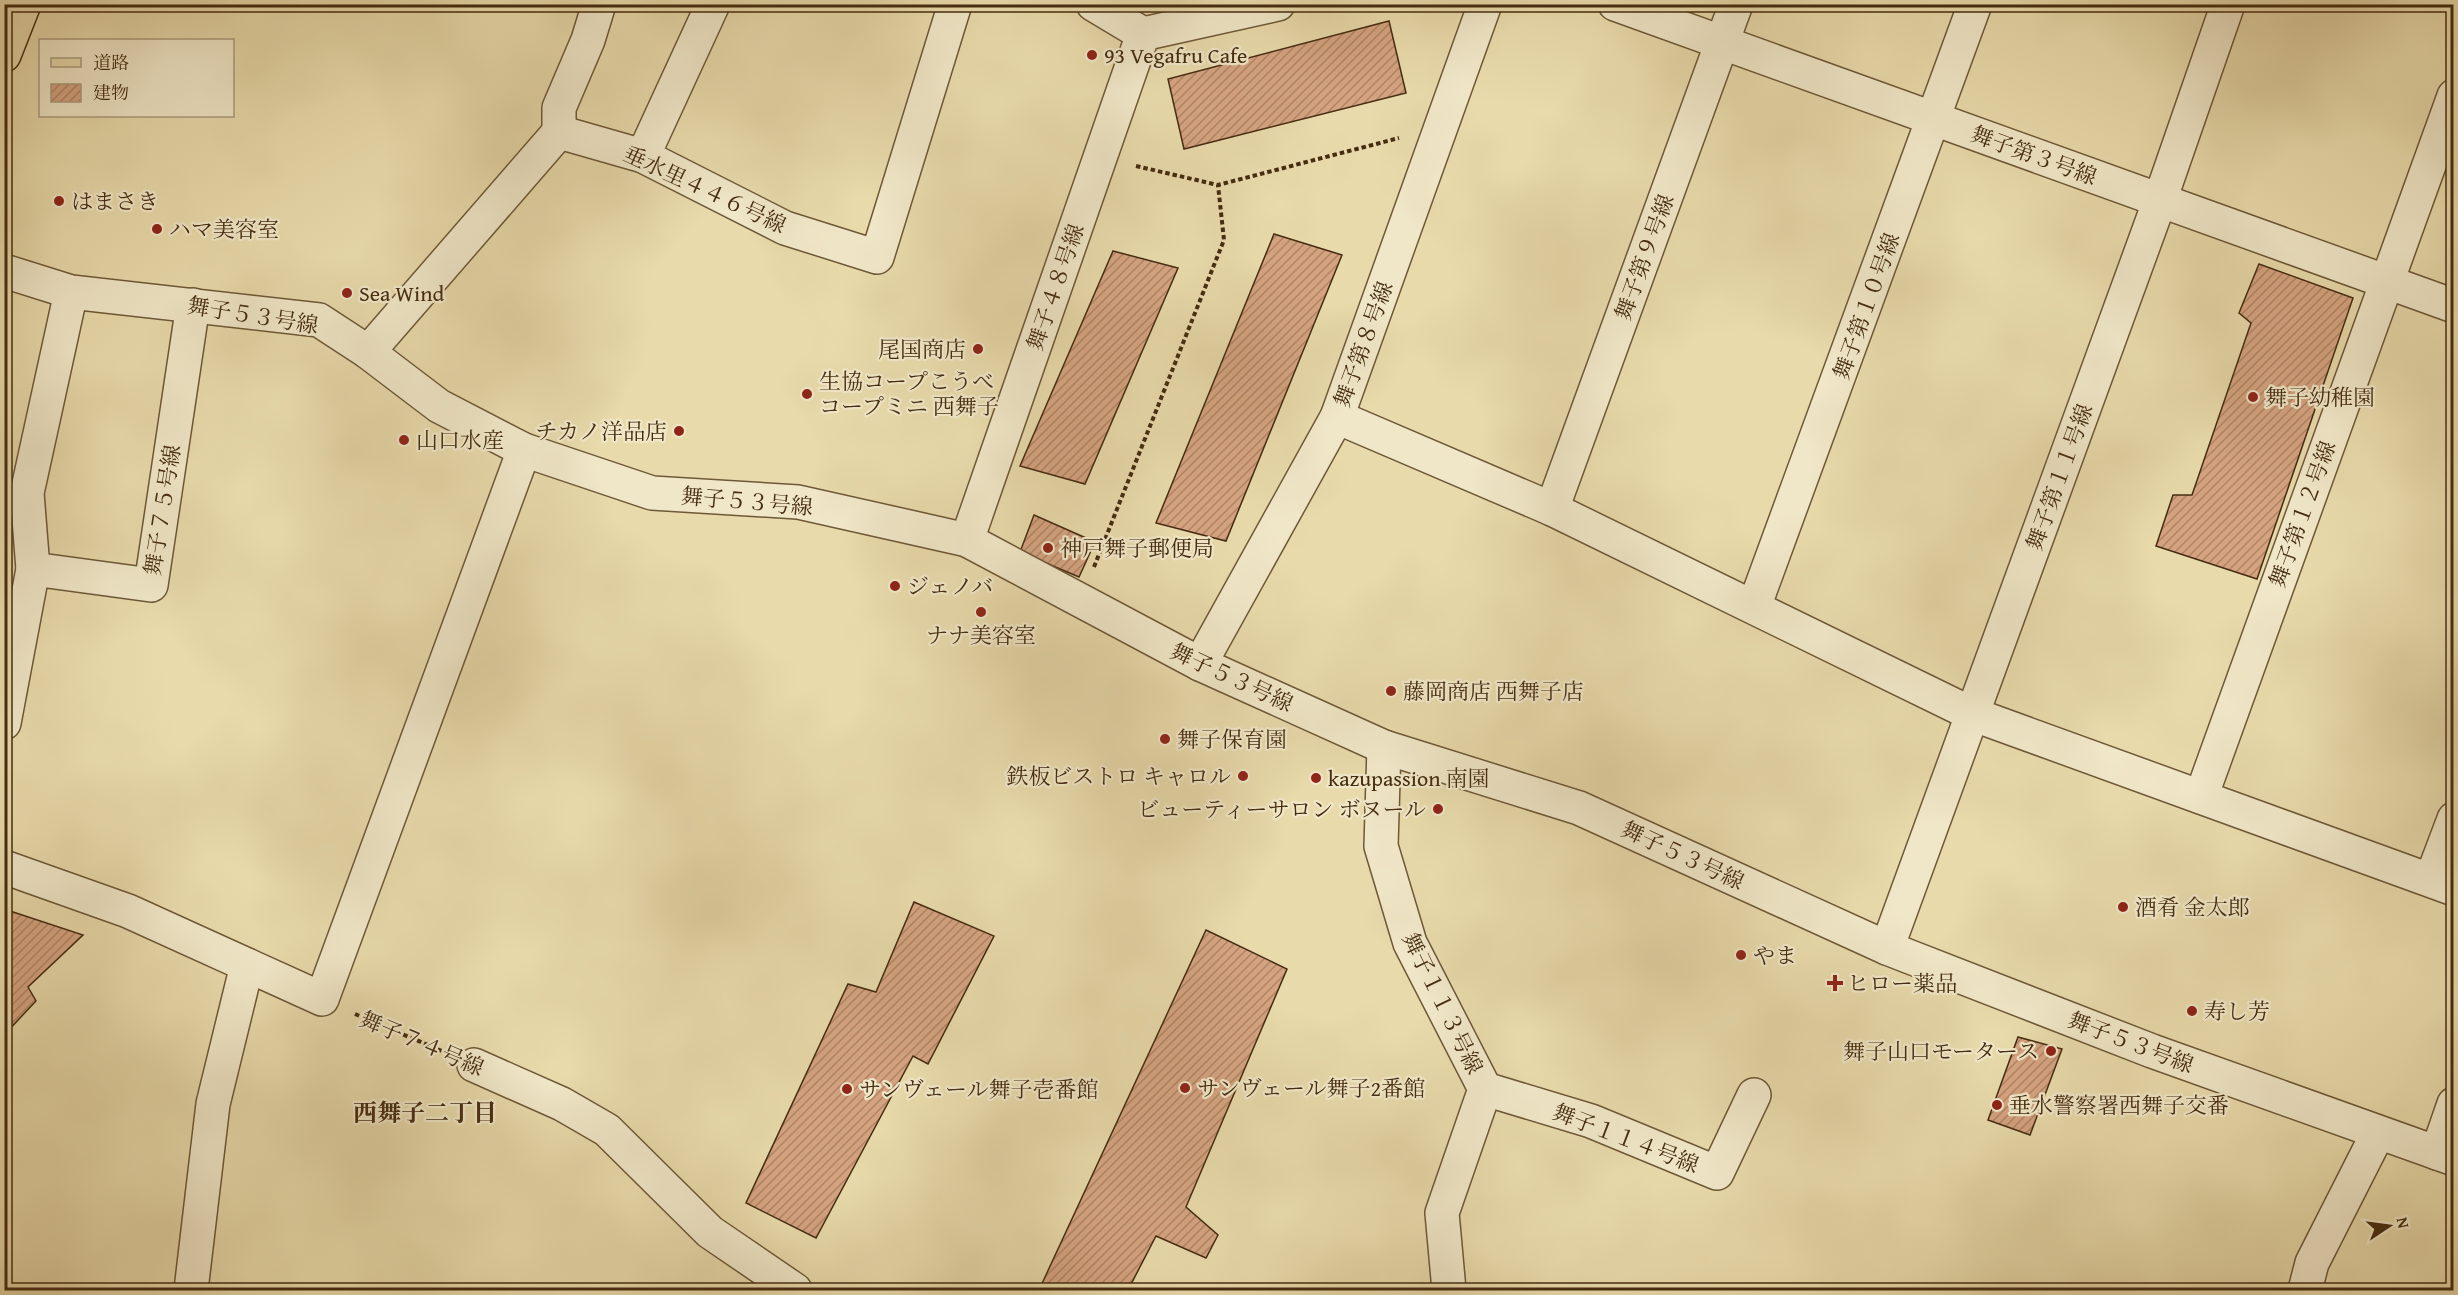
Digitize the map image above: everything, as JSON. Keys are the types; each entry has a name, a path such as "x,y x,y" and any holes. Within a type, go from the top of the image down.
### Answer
{"main road":[{"path":"4,55 24,4"}],"street":[{"path":"368,352 559,132 560,108 588,40 599,4"},
{"path":"643,156 714,4"},
{"name":"垂水里４４６号線","path":"559,132 643,156 785,228 877,257 955,4"},
{"path":"1093,4 1143,34 1182,16 1278,4"},
{"name":"舞子第８号線","path":"1200,664 1337,417 1485,4"},
{"name":"舞子第３号線","path":"1615,4 2454,306"},
{"name":"舞子第９号線","path":"1552,509 1736,4"},
{"name":"舞子第１０号線","path":"1754,608 1935,119 1975,4"},
{"name":"舞子第１１号線","path":"1887,948 2160,200 2228,4"},
{"name":"舞子４８号線","path":"967,540 1143,34"},
{"name":"舞子第１２号線","path":"2201,797 2385,281 2454,96"},
{"name":"舞子５３号線","path":"4,271 71,292 319,321 368,352 439,406 524,450 652,493 798,502 967,540 1200,664 1383,747 1579,808 1887,948 2152,1052 2445,1156"},
{"path":"4,723 33,569 27,493 71,292"},
{"name":"舞子７５号線","path":"33,569 151,585 193,305"},
{"path":"1337,417 1552,509 1972,714 2442,885 2454,819"},
{"path":"4,867 129,911 322,999 524,450"},
{"name":"舞子１１３号線","path":"1383,747 1381,846 1406,932 1485,1089 1442,1213 1449,1290"},
{"path":"190,1290 213,1104 247,965"},
{"name":"舞子７４号線","path":"474,1065 562,1104 607,1130 710,1233 795,1290"},
{"name":"舞子１１４号線","path":"1485,1089 1591,1121 1717,1173 1755,1095"},
{"path":"2445,1156 2454,1104"},
{"path":"2305,1290 2312,1263 2378,1133"}],"path":[{"path":"1100,158 1218,184 1440,127"},
{"path":"1081,601 1224,240 1218,184"},
{"name":"舞子７４号線","path":"322,999 474,1065"}],"building":[{"path":"1389,21 1406,93 1184,149 1168,79"},
{"path":"1274,234 1342,255 1226,541 1156,523"},
{"path":"1113,251 1178,268 1085,484 1020,466"},
{"path":"2259,264 2353,298 2257,579 2156,546 2173,495 2192,495 2251,323 2239,313"},
{"path":"1034,515 1095,542 1079,577 1020,552"},
{"name":"サンヴェール舞子壱番館","path":"914,902 994,936 928,1064 913,1056 816,1238 746,1203 848,984 876,992"},
{"path":"4,909 83,935 28,987 36,1001 4,1035"},
{"name":"サンヴェール舞子2番館","path":"1206,930 1287,969 1186,1207 1218,1235 1206,1258 1156,1236 1128,1290 1039,1290"},
{"path":"2018,1037 2062,1049 2030,1135 1988,1120"}],"place":[{"name":"93 Vegafru Cafe","path":"1092,55"},
{"name":"はまさき","path":"59,201"},
{"name":"ハマ美容室","path":"157,229"},
{"name":"Sea Wind","path":"347,293"},
{"name":"尾国商店","path":"978,349"},
{"name":"生協コープこうべ コープミニ 西舞子","path":"807,394"},
{"name":"舞子幼稚園","path":"2253,397"},
{"name":"チカノ洋品店","path":"679,431"},
{"name":"山口水産","path":"404,440"},
{"name":"神戸舞子郵便局","path":"1048,548"},
{"name":"ジェノバ","path":"895,586"},
{"name":"ナナ美容室","path":"981,612"},
{"name":"藤岡商店 西舞子店","path":"1391,691"},
{"name":"舞子保育園","path":"1165,739"},
{"name":"鉄板ビストロ キャロル","path":"1243,776"},
{"name":"kazupassion 南園","path":"1316,778"},
{"name":"ビューティーサロン ボヌール","path":"1438,809"},
{"name":"酒肴 金太郎","path":"2123,907"},
{"name":"やま","path":"1741,955"},
{"name":"ヒロー薬品","path":"1835,983"},
{"name":"寿し芳","path":"2192,1011"},
{"name":"舞子山口モータース","path":"2051,1051"},
{"name":"サンヴェール舞子2番館","path":"1185,1088"},
{"name":"サンヴェール舞子壱番館","path":"847,1089"},
{"name":"垂水警察署西舞子交番","path":"1997,1105"}],"district":[{"name":"西舞子二丁目","path":"425,1112"}]}
